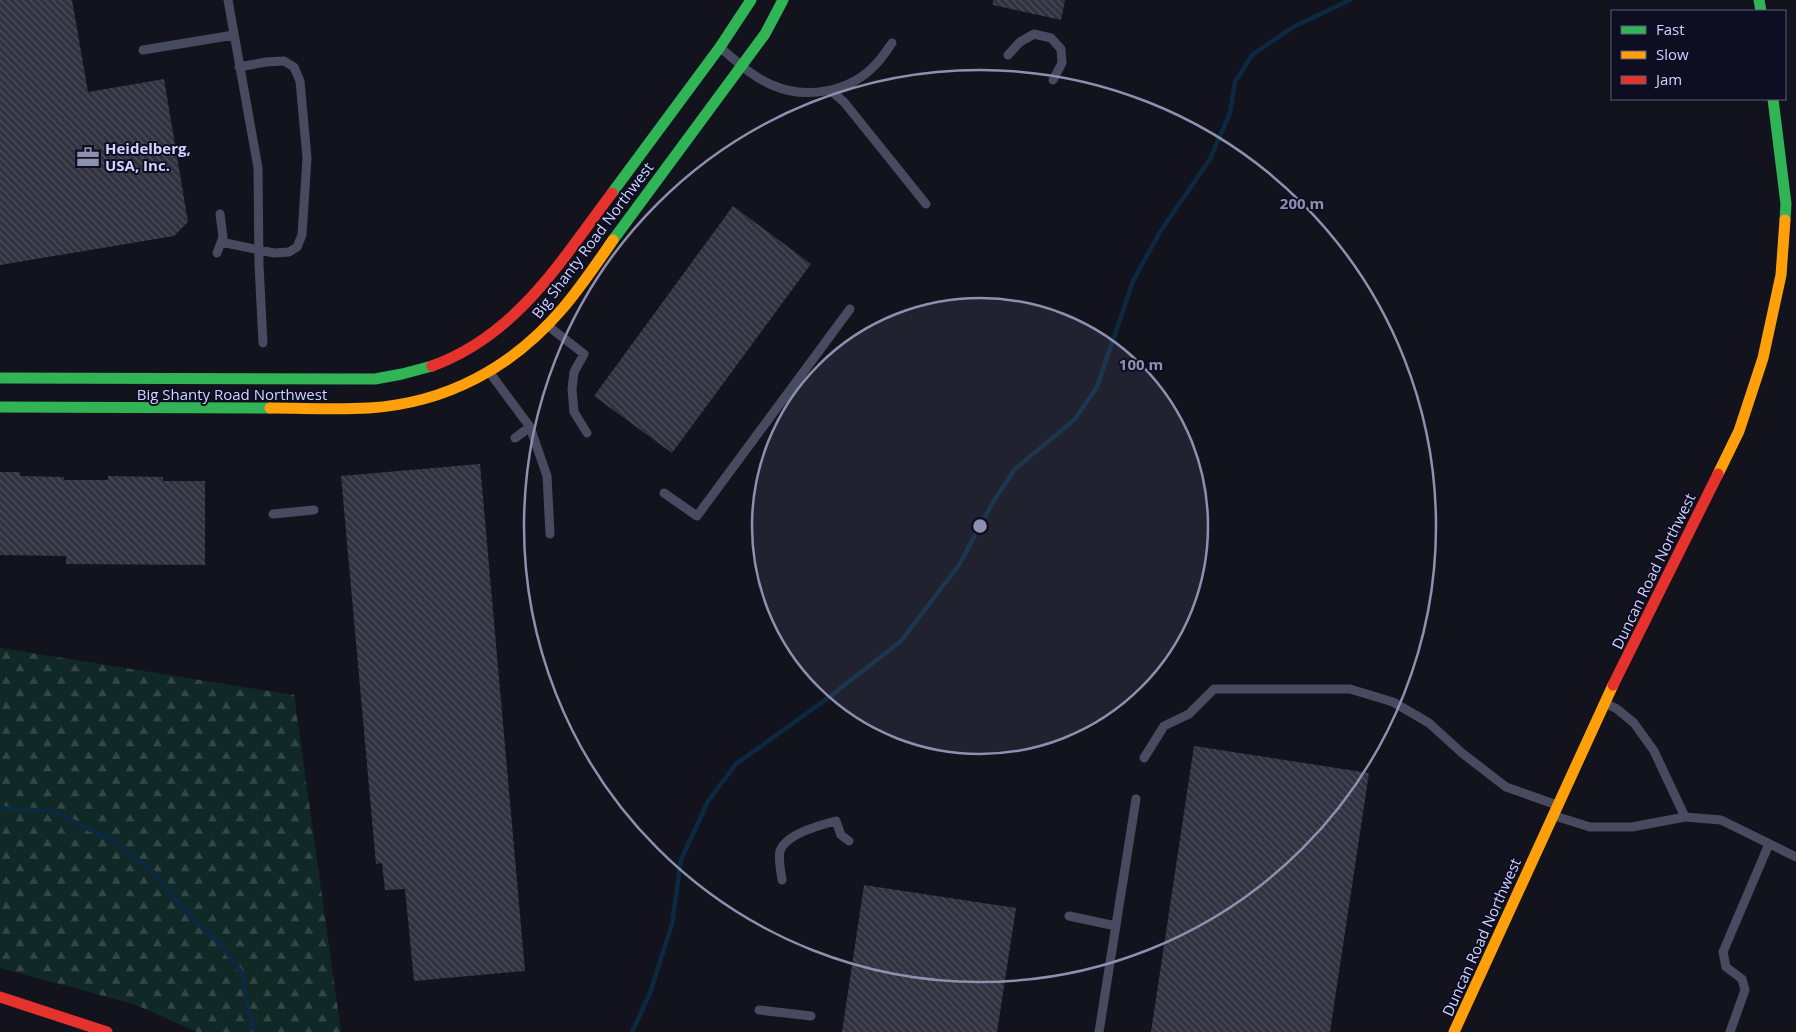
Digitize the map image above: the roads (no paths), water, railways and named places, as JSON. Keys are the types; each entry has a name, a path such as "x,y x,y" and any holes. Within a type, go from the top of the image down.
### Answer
{"street":[{"name":"Big Shanty Road Northwest","path":"0,378 375,379 402,376 454,359 481,344 524,308 720,47 751,0"},
{"name":"Big Shanty Road Northwest","path":"0,407 369,408 399,406 428,399 452,392 475,382 521,351 548,326 741,66 764,34 783,0"},
{"name":"Duncan Road Northwest","path":"1454,1032 1605,702 1738,431 1763,358 1781,275 1786,204 1773,100"},
{"path":"0,997 107,1032"}],"lane":[{"path":"228,0 258,168 263,343"},
{"path":"1008,55 1020,42 1034,34 1051,38 1060,49 1062,63 1053,80"},
{"path":"143,50 234,35"},
{"path":"720,47 741,66 760,79 782,89 804,93 830,90 852,82 876,65 892,43"},
{"path":"221,242 259,251 289,252 297,247 302,234 307,158 300,81 294,67 284,61 239,67"},
{"path":"830,90 844,102 926,204"},
{"path":"216,252 223,237 220,214"},
{"path":"664,493 697,516 850,309"},
{"path":"548,326 584,354 574,372 572,389 574,412 587,433"},
{"path":"490,373 530,427 547,476 550,534"},
{"path":"515,438 530,427"},
{"path":"273,514 314,510"},
{"path":"1144,758 1164,726 1189,714 1214,689 1350,690 1393,702 1428,723 1462,754 1506,787 1590,827 1632,827 1685,817 1721,820 1796,857"},
{"path":"1605,702 1634,722 1654,751 1685,817"},
{"path":"1099,1032 1136,799"},
{"path":"782,880 780,852 788,840 802,832 836,821 841,836 849,841"},
{"path":"1730,1032 1745,990 1742,978 1726,967 1723,952 1769,844"},
{"path":"1069,916 1116,926"},
{"path":"759,1010 811,1016"}],"waterway":[{"path":"632,1032 650,993 672,924 681,860 708,801 736,764 828,698 901,641 959,565 993,502 1015,469 1075,419 1097,387 1133,281 1160,232 1210,159 1230,113 1235,82 1252,55 1293,27 1350,0"},
{"path":"0,808 52,811 113,841 153,872 187,913 219,943 242,973 248,1008 255,1032"}],"place":[{"name":"Heidelberg, USA, Inc.","path":"88,157"}]}
